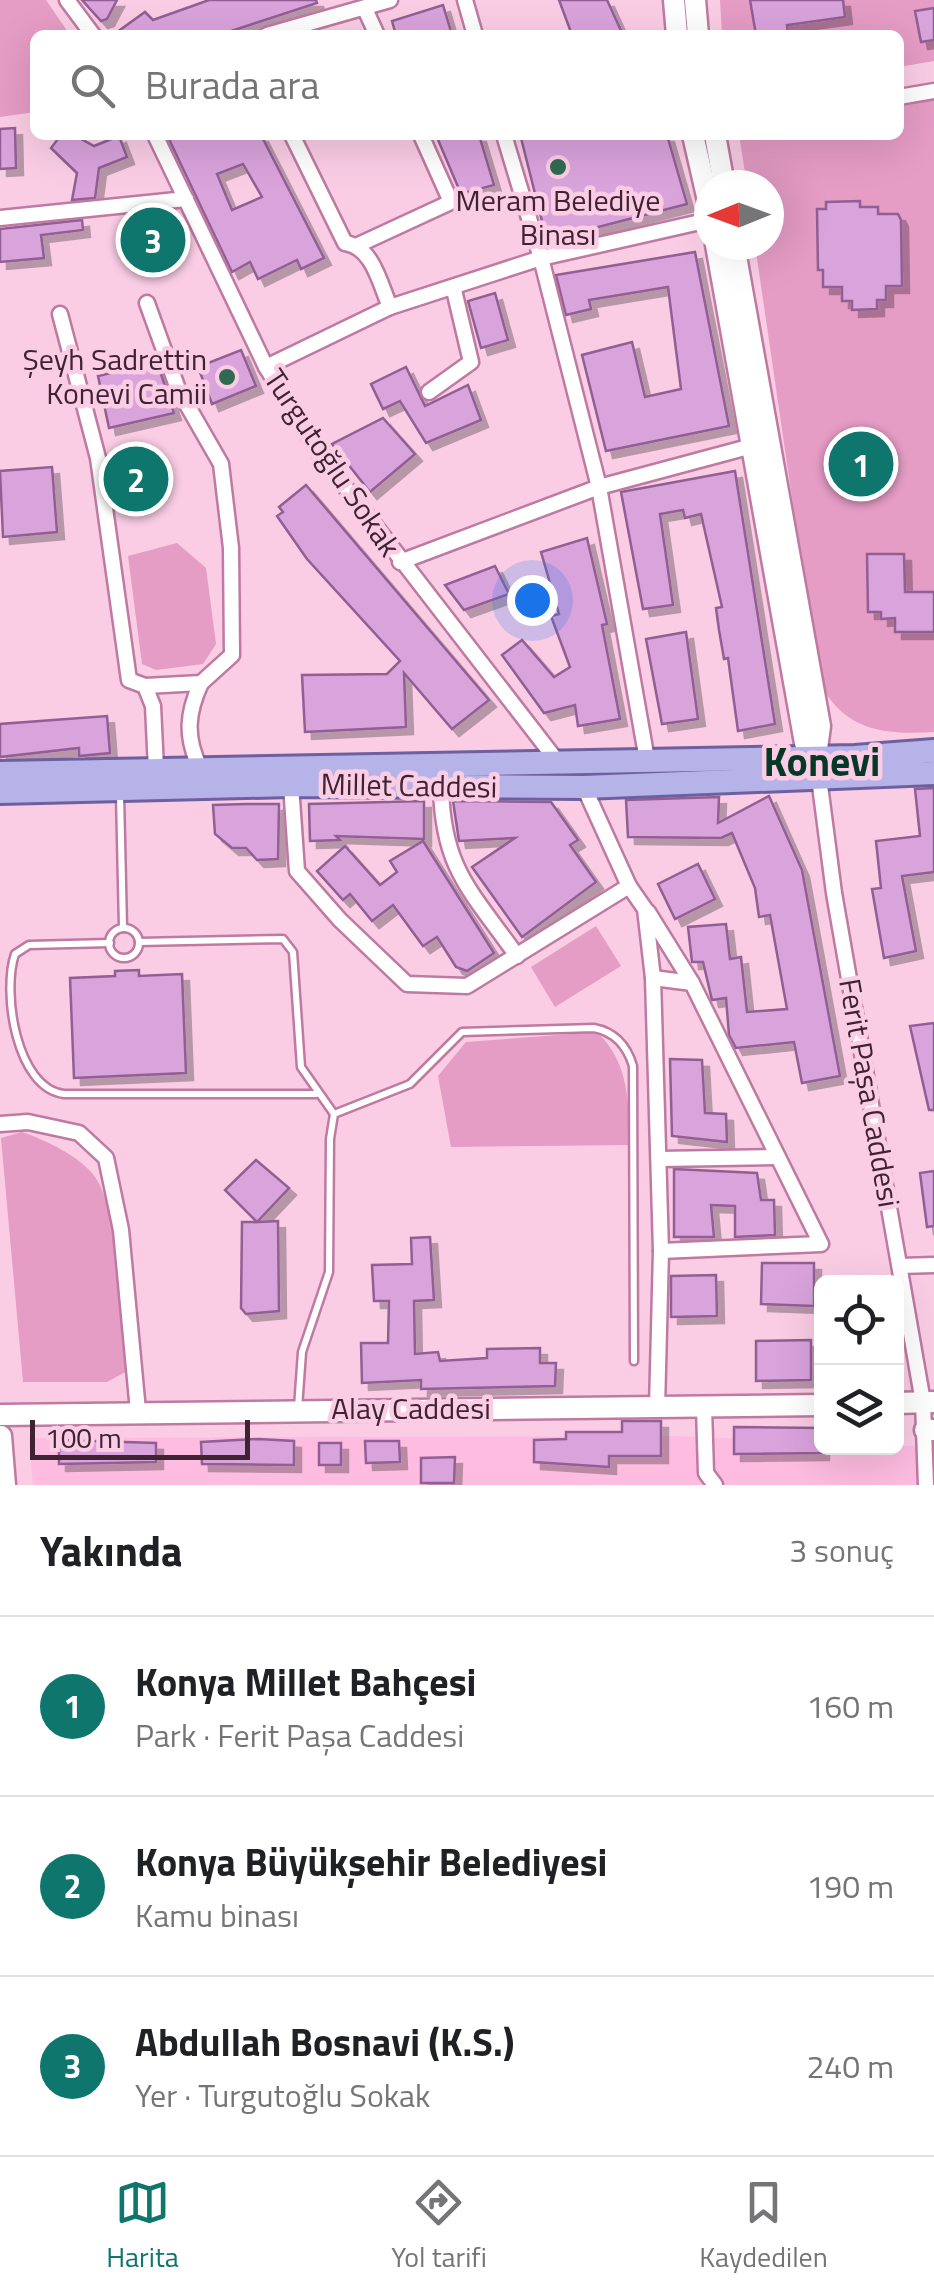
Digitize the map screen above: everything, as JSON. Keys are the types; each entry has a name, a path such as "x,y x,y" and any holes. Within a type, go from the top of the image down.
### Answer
{"main road":[{"path":"674,0 677,30"},
{"path":"695,0 698,30"},
{"path":"694,140 701,170"},
{"path":"716,140 721,170"},
{"name":"Ferit Paşa Caddesi","path":"719,260 806,743 816,756"},
{"name":"Ferit Paşa Caddesi","path":"737,260 820,726 816,756"},
{"name":"Millet Caddesi","path":"0,773 934,751"},
{"name":"Millet Caddesi","path":"0,792 291,785 584,787 819,781 934,773"},
{"path":"0,812 25,792"},
{"name":"Alay Caddesi","path":"0,1414 814,1405"},
{"path":"1,1436 5,1485"}],"street":[{"path":"67,0 89,30"},
{"path":"286,30 390,0"},
{"path":"465,0 474,30"},
{"path":"365,9 375,30"},
{"path":"904,96 934,92"},
{"name":"Turgutoğlu Sokak","path":"157,140 266,367 322,457 557,761"},
{"path":"294,140 345,243 358,245 451,202 423,140"},
{"path":"506,140 541,258 599,487 647,760"},
{"path":"0,218 186,200"},
{"path":"266,367 390,307 454,290 541,258 694,223"},
{"path":"358,245 368,256 390,307"},
{"path":"429,392 471,362 454,290"},
{"path":"147,303 178,390 220,464 232,548 232,655 200,683 189,709 192,751 200,768"},
{"path":"60,314 98,458 129,680 145,686 200,683"},
{"path":"400,562 599,487 752,446"},
{"path":"145,686 152,706 156,769"},
{"name":"Ferit Paşa Caddesi","path":"816,756 834,893 928,1402 928,1485"},
{"path":"291,785 298,871 340,920 407,984 467,986 629,886"},
{"path":"584,787 629,886 692,984 821,1244 661,1251"},
{"path":"441,788 445,847 452,864 517,956"},
{"path":"645,908 653,978 659,1159 657,1408"},
{"path":"653,978 692,984"},
{"path":"0,1124 28,1122 79,1132 106,1158 121,1230 138,1411"},
{"path":"659,1159 776,1157"},
{"path":"900,1266 934,1265"},
{"path":"704,1408 706,1473 714,1485"}],"lane":[{"path":"120,790 123,928"},
{"path":"123,928 136,933 139,942 134,954 125,958 113,952 110,943 112,935 123,928"},
{"path":"139,942 283,939 293,952 298,1055 316,1094 334,1114"},
{"path":"110,943 29,945 15,954 12,969 18,1037 28,1067 44,1088 64,1094 316,1094"},
{"path":"334,1114 410,1084 462,1032 594,1028 614,1035 630,1053 634,1066 634,1361"},
{"path":"298,1410 302,1352 329,1272 330,1139 334,1114"}],"shaded area":[{"path":"0,0 46,0 67,30 30,30 30,113 0,117"},
{"path":"720,0 934,0 934,61 904,66 904,30 722,30"},
{"path":"934,97 934,732 882,730 853,720 829,698 819,682 757,260 784,260 784,170 745,170 740,140 904,140 904,102"},
{"path":"177,543 206,568 216,644 203,664 156,670 142,664 128,556"},
{"path":"596,926 621,966 555,1007 531,967"},
{"path":"597,1032 621,1070 630,1145 451,1147 438,1076 466,1042"},
{"path":"22,1132 80,1162 95,1177 103,1193 119,1269 129,1370 107,1382 23,1382 1,1138"},
{"path":"669,1436 814,1441 814,1455 904,1455 904,1446 934,1445 934,1485 33,1485 29,1438"}],"building":[{"path":"82,0 117,0 107,19 101,21"},
{"path":"209,0 317,3 234,30 120,30 145,12 153,20"},
{"path":"559,0 607,0 621,30 570,30"},
{"path":"750,0 843,0 845,17 787,25 788,30 755,30"},
{"path":"443,5 450,30 395,30 392,21"},
{"path":"934,8 934,40 921,42 915,11"},
{"path":"15,128 16,168 0,169 0,129"},
{"path":"57,140 83,140 94,146 121,140 127,157 99,168 95,198 72,200 77,173 51,148"},
{"path":"169,140 264,140 324,258 301,269 297,260 258,279 250,262 232,272","holes":["243,164 262,197 232,210 217,174"]},
{"path":"438,140 480,140 494,185 461,194"},
{"path":"522,140 668,140 687,204 552,239 546,237"},
{"path":"860,201 860,207 878,207 878,214 898,214 901,220 902,286 886,286 886,300 877,300 877,309 852,310 852,301 842,301 842,287 823,287 823,270 818,270 817,209 826,209 826,202"},
{"path":"82,220 83,230 41,235 44,258 0,262 0,229"},
{"path":"158,224 169,244 148,256 137,236"},
{"path":"694,252 729,426 606,451 582,355 632,342 645,397 681,389 668,287 589,300 591,309 566,315 556,275"},
{"path":"495,293 508,340 481,348 468,301"},
{"name":"Şeyh Sadrettin Konevi Camii","path":"241,350 256,386 212,404 198,367"},
{"path":"157,362 174,413 109,428 98,376"},
{"path":"406,367 425,406 468,385 481,420 426,443 400,401 383,409 371,384"},
{"path":"383,418 415,454 370,492 332,444"},
{"path":"52,467 57,532 3,537 0,471"},
{"path":"735,471 775,724 738,731 728,658 724,659 716,608 722,607 701,514 685,518 683,510 660,514 673,605 643,609 621,492"},
{"path":"306,485 489,700 452,729 404,673 406,727 305,732 302,675 387,674 400,661 307,559 277,516 283,512 279,507"},
{"path":"587,538 607,624 602,625 620,719 578,726 575,705 544,713 502,655 522,640 554,677 570,667 551,616 559,614 541,552"},
{"path":"867,554 904,554 905,592 934,592 934,632 895,632 895,618 881,619 881,612 868,612"},
{"path":"495,566 509,594 464,610 445,585"},
{"path":"686,632 698,719 662,724 646,639"},
{"path":"107,716 110,753 79,756 79,748 0,757 0,724"},
{"path":"934,788 934,872 902,876 916,951 884,958 872,889 881,888 876,841 920,836 915,789"},
{"path":"769,796 802,870 840,1076 802,1083 794,1042 736,1048 729,1035 726,998 712,1000 703,962 692,962 688,927 726,924 730,959 741,957 747,1012 787,1009 770,915 759,917 755,888 732,833 721,838 628,837 626,800 719,797 718,823"},
{"path":"424,801 424,839 336,836 340,840 310,841 309,804"},
{"path":"453,801 551,802 578,840 570,845 596,882 522,937 472,867 515,838 459,841"},
{"path":"279,804 278,859 257,860 246,848 232,848 215,834 213,805"},
{"path":"423,841 494,953 467,971 456,967 437,937 423,946 393,905 372,921 350,894 343,900 317,871 345,846 380,885 397,872 390,861"},
{"path":"698,864 715,899 675,919 658,884"},
{"path":"139,970 139,976 182,974 186,1073 74,1078 70,978 115,976 115,971"},
{"path":"934,1023 934,1110 929,1110 910,1026"},
{"path":"670,1059 702,1060 705,1113 726,1114 727,1142 672,1136"},
{"path":"256,1160 289,1188 257,1222 225,1190"},
{"path":"674,1169 757,1173 761,1200 774,1200 775,1235 735,1237 735,1206 711,1205 714,1237 674,1237"},
{"path":"934,1171 934,1226 927,1227 920,1173"},
{"path":"278,1221 279,1311 246,1314 241,1308 242,1222"},
{"path":"430,1237 434,1300 414,1301 415,1354 438,1352 440,1361 487,1358 487,1349 540,1348 540,1363 556,1363 555,1386 421,1389 421,1380 362,1383 361,1343 388,1343 389,1301 374,1301 372,1265 412,1264 411,1238"},
{"path":"762,1263 814,1263 814,1306 761,1304"},
{"path":"716,1275 717,1316 671,1317 671,1276"},
{"path":"811,1340 811,1380 756,1381 756,1341"},
{"path":"622,1421 661,1421 661,1456 609,1456 609,1467 534,1462 534,1440 566,1439 566,1432 622,1432"},
{"path":"734,1427 814,1428 814,1453 734,1454"},
{"path":"59,1440 156,1443 156,1462 59,1464"},
{"path":"294,1441 294,1465 202,1464 201,1442"},
{"path":"365,1441 399,1441 400,1462 366,1463"},
{"path":"319,1443 341,1443 341,1465 319,1465"},
{"path":"455,1457 454,1483 421,1483 421,1458"}],"place":[{"name":"Meram Belediye Binası","path":"558,167"},
{"name":"Abdullah Bosnavi (K.S.)","path":"153,240"},
{"name":"Şeyh Sadrettin Konevi Camii","path":"227,377"},
{"name":"Konya Millet Bahçesi","path":"861,464"},
{"name":"Konya Büyükşehir Belediyesi","path":"136,479"}],"district":[{"name":"Konevi","path":"822,762"}]}
